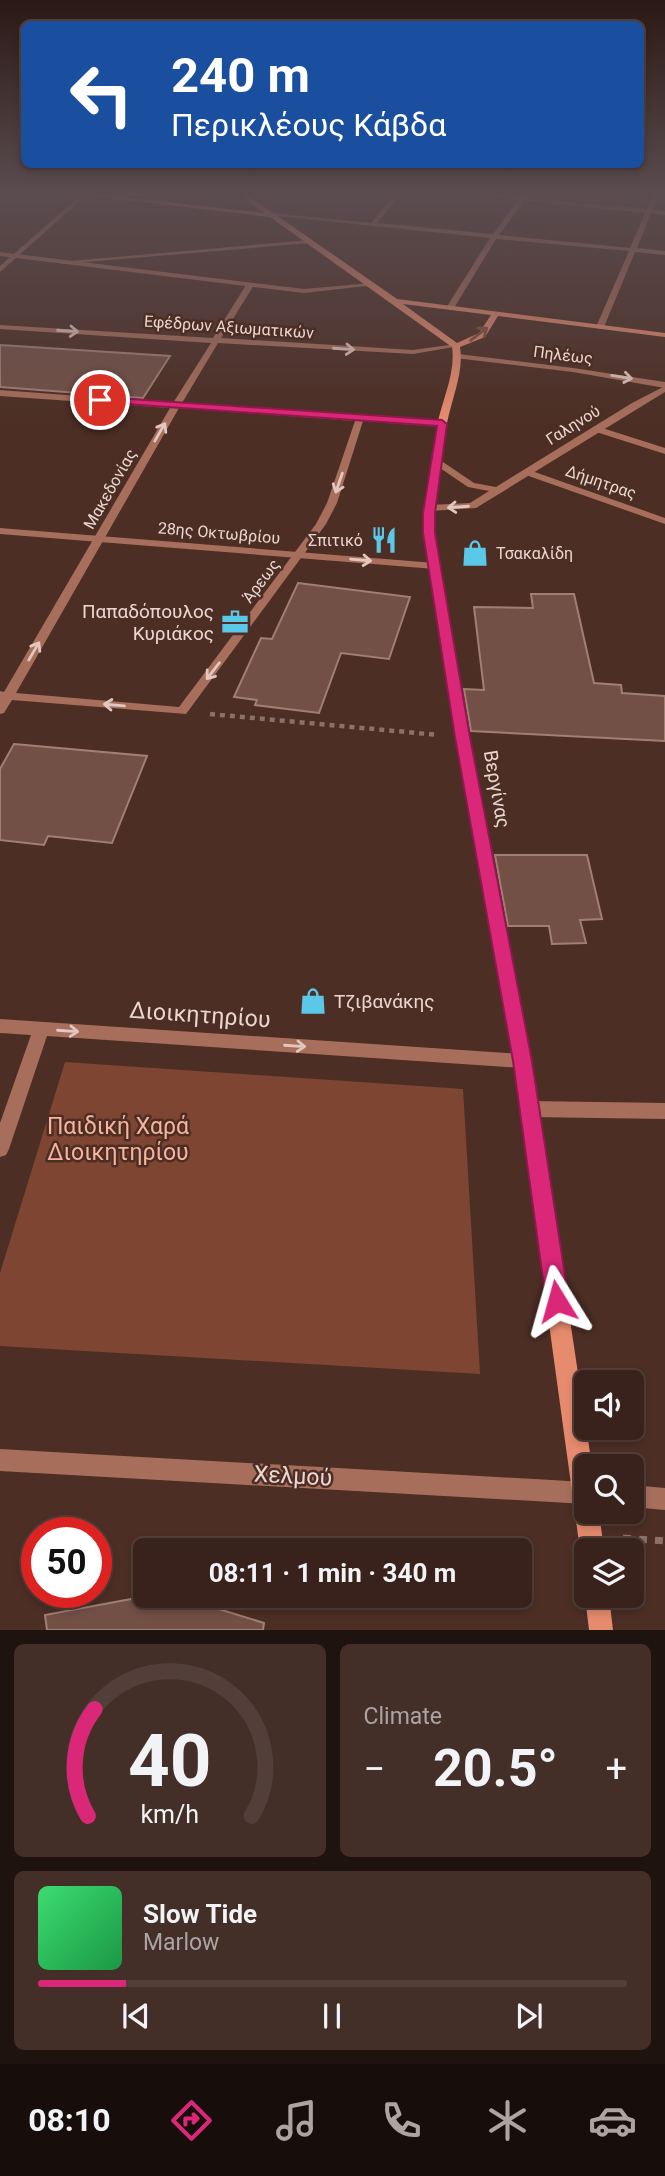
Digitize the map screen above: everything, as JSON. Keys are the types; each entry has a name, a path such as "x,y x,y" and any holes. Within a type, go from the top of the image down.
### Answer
{"main road":[{"path":"347,268 457,351 482,335 496,314"},
{"path":"393,301 665,335"},
{"name":"Βεργίνας","path":"457,351 442,424 429,533 530,1109 579,1454"},
{"path":"598,1608 601,1630"}],"street":[{"path":"112,268 315,291 371,285"},
{"path":"450,308 475,268"},
{"path":"600,327 624,268"},
{"name":"Μακεδονίας","path":"0,710 4,695 250,285"},
{"name":"Εφέδρων Αξιωματικών","path":"0,327 398,352 457,351"},
{"name":"Πηλέως","path":"457,351 665,387"},
{"name":"Γαληνού","path":"430,508 472,506 665,387"},
{"path":"0,393 442,424"},
{"name":"Άρεως","path":"182,711 300,555 332,503 360,418"},
{"path":"596,429 665,451"},
{"path":"437,462 471,485 498,490"},
{"name":"Δήμητρας","path":"526,472 665,521"},
{"name":"28ης Οκτωβρίου","path":"0,531 436,566"},
{"path":"4,695 182,711"},
{"name":"Διοικητηρίου","path":"0,1026 522,1061"},
{"path":"0,1149 41,1029"},
{"path":"530,1109 665,1111"},
{"name":"Χελμού","path":"0,1460 574,1500"},
{"path":"644,1497 665,1499"}],"path":[{"path":"182,711 463,737"},
{"path":"644,1542 665,1541"}],"green space":[{"name":"Παιδική Χαρά Διοικητηρίου","path":"65,1062 463,1089 480,1374 0,1346 0,1273"}],"building":[{"path":"0,345 170,356 143,398 0,387"},
{"path":"298,583 410,597 389,659 341,653 319,713 255,705 257,700 234,697 261,638 272,639"},
{"path":"531,594 574,594 594,683 621,685 622,693 665,696 665,741 471,731 464,689 484,690 474,607 533,608"},
{"path":"14,744 147,756 112,843 48,836 44,845 0,840 0,769"},
{"path":"495,855 587,855 602,919 580,920 586,943 552,944 549,926 508,926"},
{"path":"131,1599 133,1608 215,1608 264,1623 263,1630 47,1630 45,1615 83,1608 112,1608 112,1603"}],"place":[{"name":"Σπιτικό","path":"384,540"},
{"name":"Τσακαλίδη","path":"475,553"},
{"name":"Παπαδόπουλος Κυριάκος","path":"235,622"},
{"name":"Τζιβανάκης","path":"313,1001"}],"route":[{"path":"100,400 442,424 429,513 429,533 530,1109 557,1301"}]}
